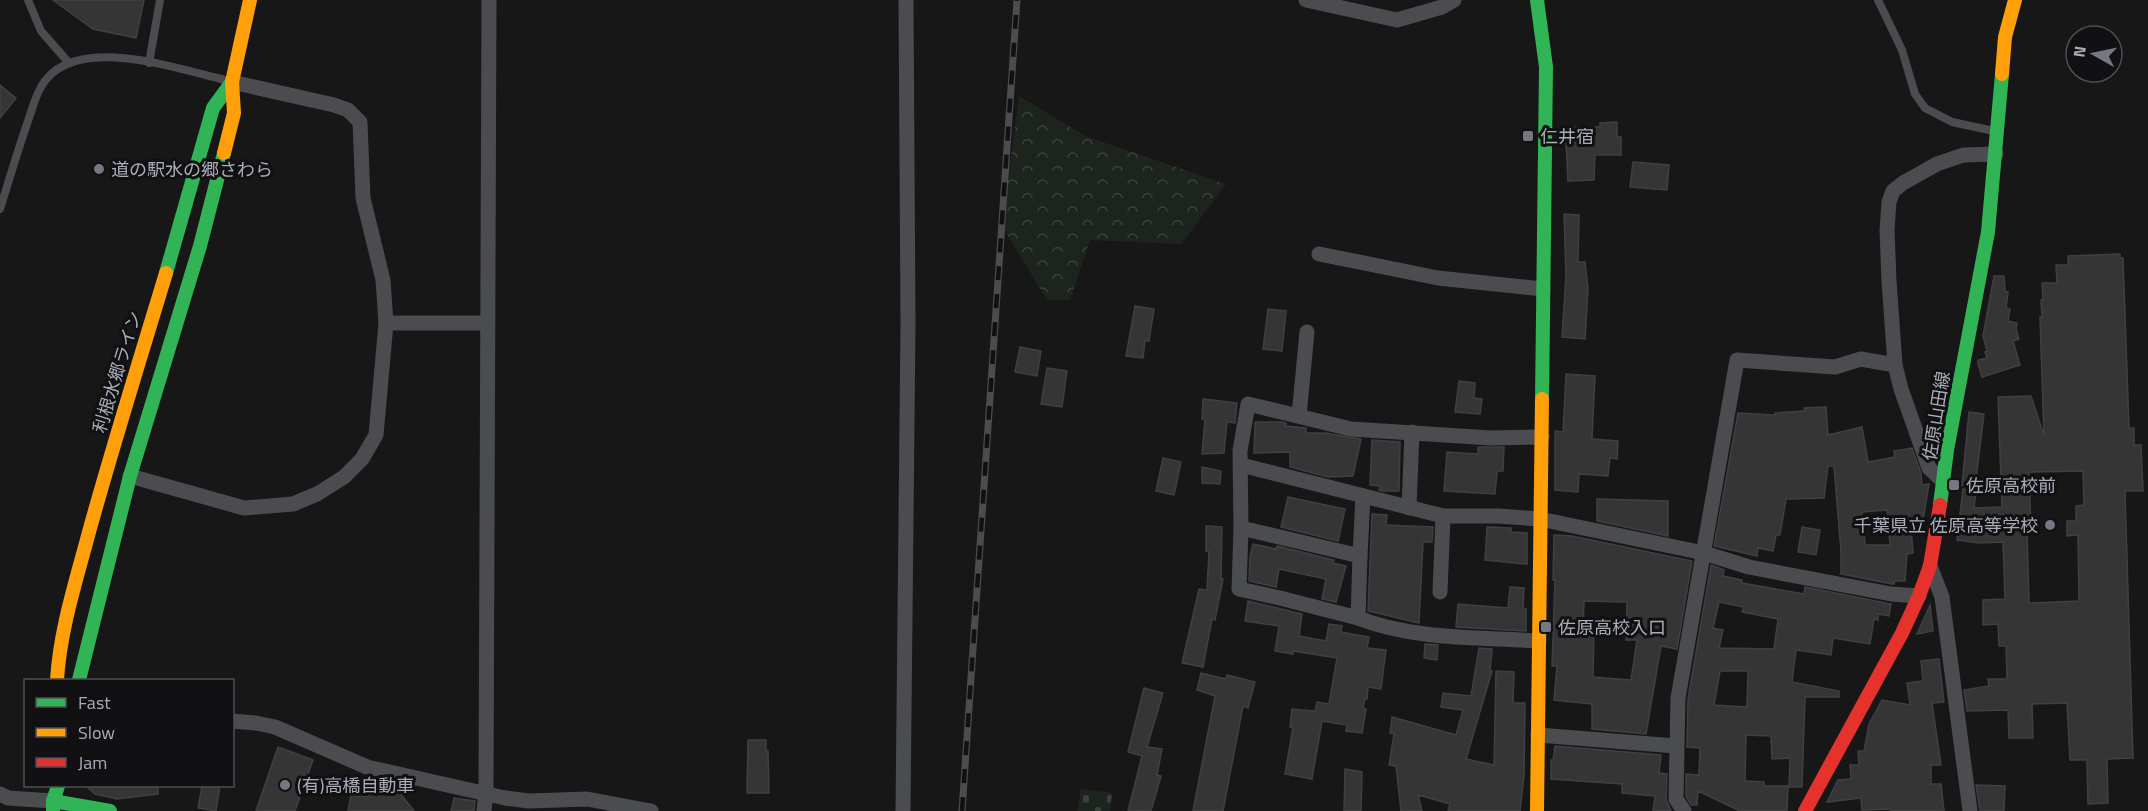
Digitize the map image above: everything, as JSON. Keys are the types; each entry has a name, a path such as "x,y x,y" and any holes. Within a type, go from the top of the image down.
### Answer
{"main road":[{"name":"利根水郷ライン","path":"79,679 130,476 200,246 217,182 234,113 232,82 250,0"},
{"path":"1537,811 1545,67 1538,0"},
{"name":"佐原山田線","path":"1805,811 1898,642 1930,566 1947,450 1988,232 2005,37 2015,0"},
{"name":"利根水郷ライン","path":"57,679 58,660 70,603 107,468 213,108 232,82"},
{"path":"58,787 53,806 110,811"}],"street":[{"path":"483,811 486,794 489,0"},
{"path":"903,811 908,324 906,0"},
{"path":"1306,0 1397,20 1442,7 1454,0"},
{"path":"130,476 244,508 293,504 317,494 344,477 362,459 376,435 386,323 383,280 363,198 360,122 348,110 334,105 232,82"},
{"path":"1944,482 1929,468 1895,365 1887,230 1888,202 1893,191 1903,183 1947,159 1963,155 1996,154"},
{"path":"1319,254 1438,278 1543,289"},
{"path":"386,323 487,323"},
{"path":"1299,416 1307,332"},
{"path":"1684,811 1676,799 1680,679 1737,360 1835,366 1861,359 1895,365"},
{"path":"1539,641 1451,636 1382,628 1358,618 1239,589 1240,451 1248,404 1350,429 1491,438 1542,437"},
{"path":"1409,508 1412,432"},
{"path":"1241,465 1443,516 1540,519 1704,553 1749,567 1891,594 1919,596"},
{"path":"1358,618 1363,496"},
{"path":"1440,592 1443,516"},
{"path":"1241,528 1360,556"},
{"path":"1930,566 1942,597 1970,811"},
{"path":"234,721 275,727 368,767 486,794 523,801 587,799 651,811"},
{"path":"1538,735 1676,746"},
{"path":"0,794 8,798 53,806"}],"lane":[{"path":"28,0 41,31 69,63"},
{"path":"149,63 160,0"},
{"path":"1878,0 1902,50 1915,94 1925,108 1952,122 1998,132"},
{"path":"0,209 40,87 56,70 87,57 104,57 149,63 232,82"}],"green space":[{"path":"1019,96 1085,136 1226,184 1181,244 1090,240 1070,300 1047,300 1002,226"},
{"path":"1081,789 1112,793 1110,811 1077,811"}],"building":[{"path":"53,0 144,0 136,38 93,29"},
{"path":"0,85 16,98 0,118"},
{"path":"1617,122 1617,137 1621,137 1621,155 1595,155 1594,180 1568,181 1563,127 1600,127 1600,123"},
{"path":"1633,162 1669,165 1667,190 1630,187"},
{"path":"1564,214 1579,215 1578,262 1585,262 1588,289 1585,339 1562,337 1566,276"},
{"path":"2120,254 2120,258 2123,258 2129,428 2134,428 2134,445 2141,445 2143,491 2125,491 2133,758 2107,759 2108,803 2088,804 2087,760 2070,760 2067,703 2032,704 2033,738 2009,738 2008,710 1967,711 1964,690 1989,686 1988,679 2007,679 2006,646 1999,646 1998,624 1983,625 1983,600 2005,599 2003,542 1980,543 1957,540 1963,489 1976,491 1974,508 2002,507 1998,397 2031,396 2044,436 2040,317 2042,317 2041,300 2043,300 2042,283 2057,283 2056,265 2068,265 2068,256","holes":["2083,471 2084,505 2076,506 2076,521 2067,521 2067,536 2078,535 2079,601 2029,603 2027,531 2031,530 2029,472"]},
{"path":"1994,276 2004,276 2005,291 2008,292 2006,308 2010,309 2008,321 2017,323 2019,339 2013,341 2020,365 1982,377 1978,360 1987,358 1983,336"},
{"path":"1135,306 1154,309 1149,341 1145,341 1143,358 1126,356"},
{"path":"1268,309 1286,311 1282,351 1263,349"},
{"path":"1020,347 1041,351 1037,376 1015,372"},
{"path":"1047,368 1067,371 1062,407 1041,404"},
{"path":"1566,374 1595,376 1592,439 1618,441 1617,459 1610,458 1608,476 1579,474 1578,492 1555,490 1555,431 1563,432"},
{"path":"1459,381 1475,383 1474,398 1482,399 1480,414 1455,412"},
{"path":"1203,399 1237,403 1235,423 1227,422 1224,453 1202,454 1205,420 1202,419"},
{"path":"1826,407 1828,435 1862,427 1868,462 1895,457 1894,451 1912,448 1921,473 1922,485 1929,484 1922,526 1911,527 1913,553 1907,554 1905,581 1895,581 1892,584 1841,574 1834,466 1828,466 1824,498 1786,499 1780,535 1776,535 1773,551 1758,548 1757,556 1714,546 1738,413 1775,415 1775,413 1805,411 1804,408","holes":["1887,510 1890,545 1865,545 1862,512"]},
{"path":"1969,412 1984,414 1975,487 1962,485"},
{"path":"1255,422 1281,422 1286,423 1286,426 1306,428 1306,433 1325,433 1361,439 1353,476 1328,477 1290,467 1290,452 1254,453"},
{"path":"1372,440 1400,442 1399,491 1382,491 1379,490 1380,486 1370,485"},
{"path":"1478,447 1504,447 1503,471 1497,471 1495,494 1444,491 1447,452 1478,454"},
{"path":"1163,458 1181,462 1174,495 1156,491"},
{"path":"1202,467 1221,471 1220,484 1202,483"},
{"path":"1288,497 1345,509 1338,541 1281,527"},
{"path":"1597,499 1668,501 1668,536 1597,521"},
{"path":"1372,514 1387,515 1386,525 1433,527 1432,542 1423,542 1419,623 1368,611"},
{"path":"1206,526 1222,527 1221,579 1223,579 1215,620 1212,619 1203,667 1182,663 1199,589 1207,590 1209,551 1206,551"},
{"path":"1487,527 1511,528 1511,532 1527,533 1527,564 1485,560"},
{"path":"1802,527 1820,530 1816,555 1798,552"},
{"path":"1554,535 1572,536 1692,561 1677,649 1661,646 1646,734 1592,729 1592,704 1554,700 1557,666 1552,666 1555,580 1553,580","holes":["1584,601 1627,602 1626,640 1637,640 1631,680 1593,677 1594,633 1583,633"]},
{"path":"1253,544 1276,549 1277,546 1334,560 1333,563 1346,566 1336,602 1322,599 1326,579 1279,569 1276,587 1249,581"},
{"path":"1711,565 1724,570 1723,576 1742,580 1742,583 1804,594 1805,587 1891,604 1889,616 1878,614 1878,620 1874,619 1870,644 1833,638 1831,655 1796,650 1792,682 1839,691 1839,697 1805,697 1802,787 1789,787 1790,758 1772,759 1771,736 1746,735 1745,781 1764,782 1764,786 1788,786 1787,811 1740,811 1698,791 1697,805 1691,805 1686,796 1686,774 1699,775 1700,748 1687,747 1688,699","holes":["1719,602 1744,607 1742,612 1778,619 1774,649 1719,648 1723,630 1713,628","1720,671 1748,671 1747,707 1714,705"]},
{"path":"1510,587 1524,588 1523,609 1526,609 1526,631 1456,627 1458,604 1508,608"},
{"path":"1248,601 1302,614 1299,636 1326,641 1329,624 1342,626 1341,632 1369,637 1367,648 1386,650 1381,689 1368,687 1367,699 1365,699 1363,708 1366,709 1362,733 1346,731 1347,725 1322,721 1312,779 1285,774 1293,727 1290,727 1292,709 1315,711 1317,702 1329,704 1337,658 1293,651 1293,654 1275,651 1279,626 1245,621"},
{"path":"1930,605 1933,631 1917,634"},
{"path":"1425,644 1438,645 1437,660 1424,658"},
{"path":"1479,648 1492,649 1490,671 1492,671 1466,759 1494,765 1496,671 1514,672 1513,703 1525,703 1524,776 1520,811 1448,811 1450,804 1418,795 1422,811 1401,811 1396,766 1389,765 1394,734 1390,733 1392,717 1456,735 1463,710 1441,707 1443,693 1471,696"},
{"path":"1939,659 1944,702 1932,703 1941,765 1931,765 1931,784 1941,784 1944,811 1862,810 1861,798 1827,802 1838,780 1851,779 1850,765 1859,765 1858,751 1864,751 1869,724 1882,700 1910,705 1907,683 1923,681 1921,661"},
{"path":"1201,673 1226,679 1227,675 1255,682 1248,708 1243,706 1223,811 1193,811 1215,696 1197,690"},
{"path":"1144,688 1163,693 1147,747 1162,749 1157,775 1161,776 1151,811 1128,811 1142,756 1128,752"},
{"path":"748,740 766,740 769,793 747,793"},
{"path":"1555,746 1661,755 1659,773 1667,774 1666,799 1671,811 1653,811 1655,796 1622,793 1622,784 1551,779 1551,760 1553,760"},
{"name":"(有)高橋自動車","path":"278,747 313,760 295,811 256,811"},
{"path":"1345,769 1362,772 1361,811 1344,811"},
{"path":"384,783 391,791 396,788 414,811 348,811 351,795 367,797"},
{"path":"1976,785 2005,786 2004,811 1980,811"},
{"path":"87,787 158,787 158,794 117,799 95,794"},
{"path":"202,787 220,787 216,811 198,808"},
{"path":"454,798 475,801 474,811 451,811"}],"railway":[{"path":"962,811 1017,0"}],"traffic: fast":[{"path":"1537,0 1546,67 1542,399"},
{"path":"1940,505 1947,450 1988,232 2002,74"},
{"path":"166,273 213,108 232,82"},
{"path":"79,679 130,476 200,246 224,153"},
{"path":"53,811 53,801 58,787"},
{"path":"53,801 110,811"}],"traffic: slow":[{"path":"224,153 234,113 232,82 250,0"},
{"path":"2002,74 2005,37 2015,0"},
{"path":"57,679 61,643 74,587 166,273"},
{"path":"1537,811 1542,399"}],"traffic: jam":[{"path":"1805,811 1902,633 1919,596 1930,566 1940,505"}],"place":[{"name":"仁井宿","path":"1528,136"},
{"name":"道の駅水の郷さわら","path":"99,169"},
{"name":"佐原高校前","path":"1954,485"},
{"name":"千葉県立 佐原高等学校","path":"2050,525"},
{"name":"佐原高校入口","path":"1546,627"},
{"name":"(有)高橋自動車","path":"285,785"}]}
